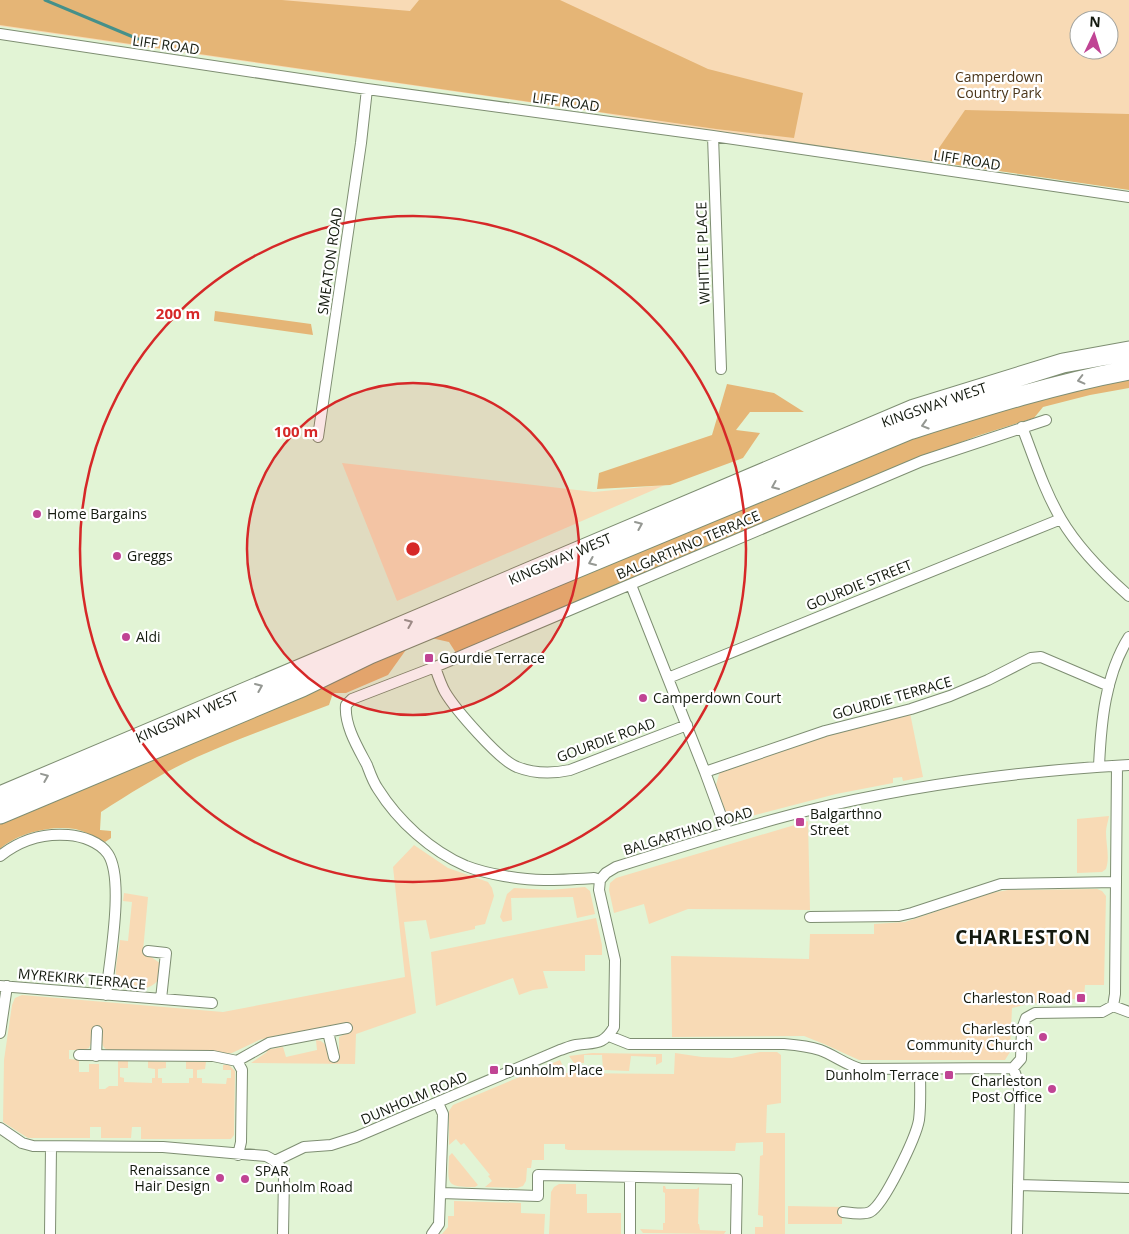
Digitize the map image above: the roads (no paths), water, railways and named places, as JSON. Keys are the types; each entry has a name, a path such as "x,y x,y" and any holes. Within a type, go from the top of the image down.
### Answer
{"highway":[{"name":"KINGSWAY WEST","path":"0,796 914,408 1064,363 1129,351"},
{"name":"KINGSWAY WEST","path":"0,814 302,687 380,651 909,430 1082,379 1129,370"}],"street":[{"name":"LIFF ROAD","path":"0,34 367,89 713,136 1129,197"},
{"name":"SMEATON ROAD","path":"318,438 360,153 367,89"},
{"name":"WHITTLE PLACE","path":"713,136 721,369"},
{"name":"BALGARTHNO TERRACE","path":"600,880 594,878 543,880 506,876 466,866 434,848 398,815 378,789 354,739 345,714 346,705 352,699 435,667 922,461 1046,420"},
{"path":"1022,427 1043,482 1061,519 1085,552 1129,596"},
{"name":"GOURDIE STREET","path":"668,678 1061,519"},
{"path":"631,585 727,832"},
{"path":"1099,766 1104,706 1116,665 1129,637"},
{"name":"GOURDIE TERRACE","path":"705,772 825,731 911,709 950,696 988,680 1031,658 1041,657 1109,686"},
{"name":"GOURDIE ROAD","path":"435,667 445,692 455,707 500,755 515,767 534,772 555,774 570,770 686,725"},
{"name":"BALGARTHNO ROAD","path":"600,880 606,873 616,867 727,832 806,811 926,786 975,779 1099,766 1129,765"},
{"path":"1113,1006 1115,994 1117,766"},
{"path":"0,856 13,846 27,840 54,834 75,835 92,841 108,853 114,870 116,903 106,995"},
{"path":"600,880 599,890 615,960 614,1027 609,1036 629,1044 784,1044 805,1046 821,1050 848,1066 861,1069 1013,1068 1021,1059 1022,1028 1026,1018 1035,1013 1102,1012 1113,1006 1129,1012"},
{"path":"810,917 899,916 1001,884 1116,882"},
{"name":"MYREKIRK TERRACE","path":"148,951 166,953 161,999"},
{"path":"0,1033 3,986"},
{"name":"MYREKIRK TERRACE","path":"3,986 212,1004"},
{"path":"79,1055 213,1056 237,1061 269,1043 346,1028"},
{"path":"96,1056 97,1032"},
{"path":"328,1032 334,1057"},
{"name":"DUNHOLM ROAD","path":"276,1161 304,1147 331,1145 356,1138 560,1050 574,1045 599,1043 609,1036"},
{"path":"237,1061 242,1070 241,1142 238,1155"},
{"path":"1013,1068 1018,1081 1020,1098 1017,1234"},
{"path":"843,1212 869,1213 876,1208 901,1167 917,1128 919,1118 920,1070"},
{"path":"432,1234 439,1224 441,1193 442,1114 438,1103"},
{"path":"0,1128 22,1143 32,1146 163,1147 266,1156 276,1161 284,1176 283,1234"},
{"path":"50,1234 51,1147"},
{"path":"441,1193 538,1196 538,1175 737,1179 736,1234"},
{"path":"630,1177 630,1234"},
{"path":"1018,1185 1129,1188"}],"waterway":[{"path":"45,0 138,39"}],"place":[{"name":"Home Bargains","path":"37,514"},
{"name":"Greggs","path":"117,556"},
{"name":"Aldi","path":"126,637"},
{"name":"Gourdie Terrace","path":"429,658"},
{"name":"Camperdown Court","path":"643,698"},
{"name":"Balgarthno Street","path":"800,822"},
{"name":"Charleston Road","path":"1081,998"},
{"name":"Charleston Community Church","path":"1043,1037"},
{"name":"Dunholm Place","path":"494,1070"},
{"name":"Dunholm Terrace","path":"949,1075"},
{"name":"Charleston Post Office","path":"1052,1089"},
{"name":"Renaissance Hair Design","path":"220,1178"},
{"name":"SPAR Dunholm Road","path":"245,1179"}],"district":[{"name":"CHARLESTON","path":"1023,937"}],"park label":[{"name":"Camperdown Country Park","path":"999,86"}]}
